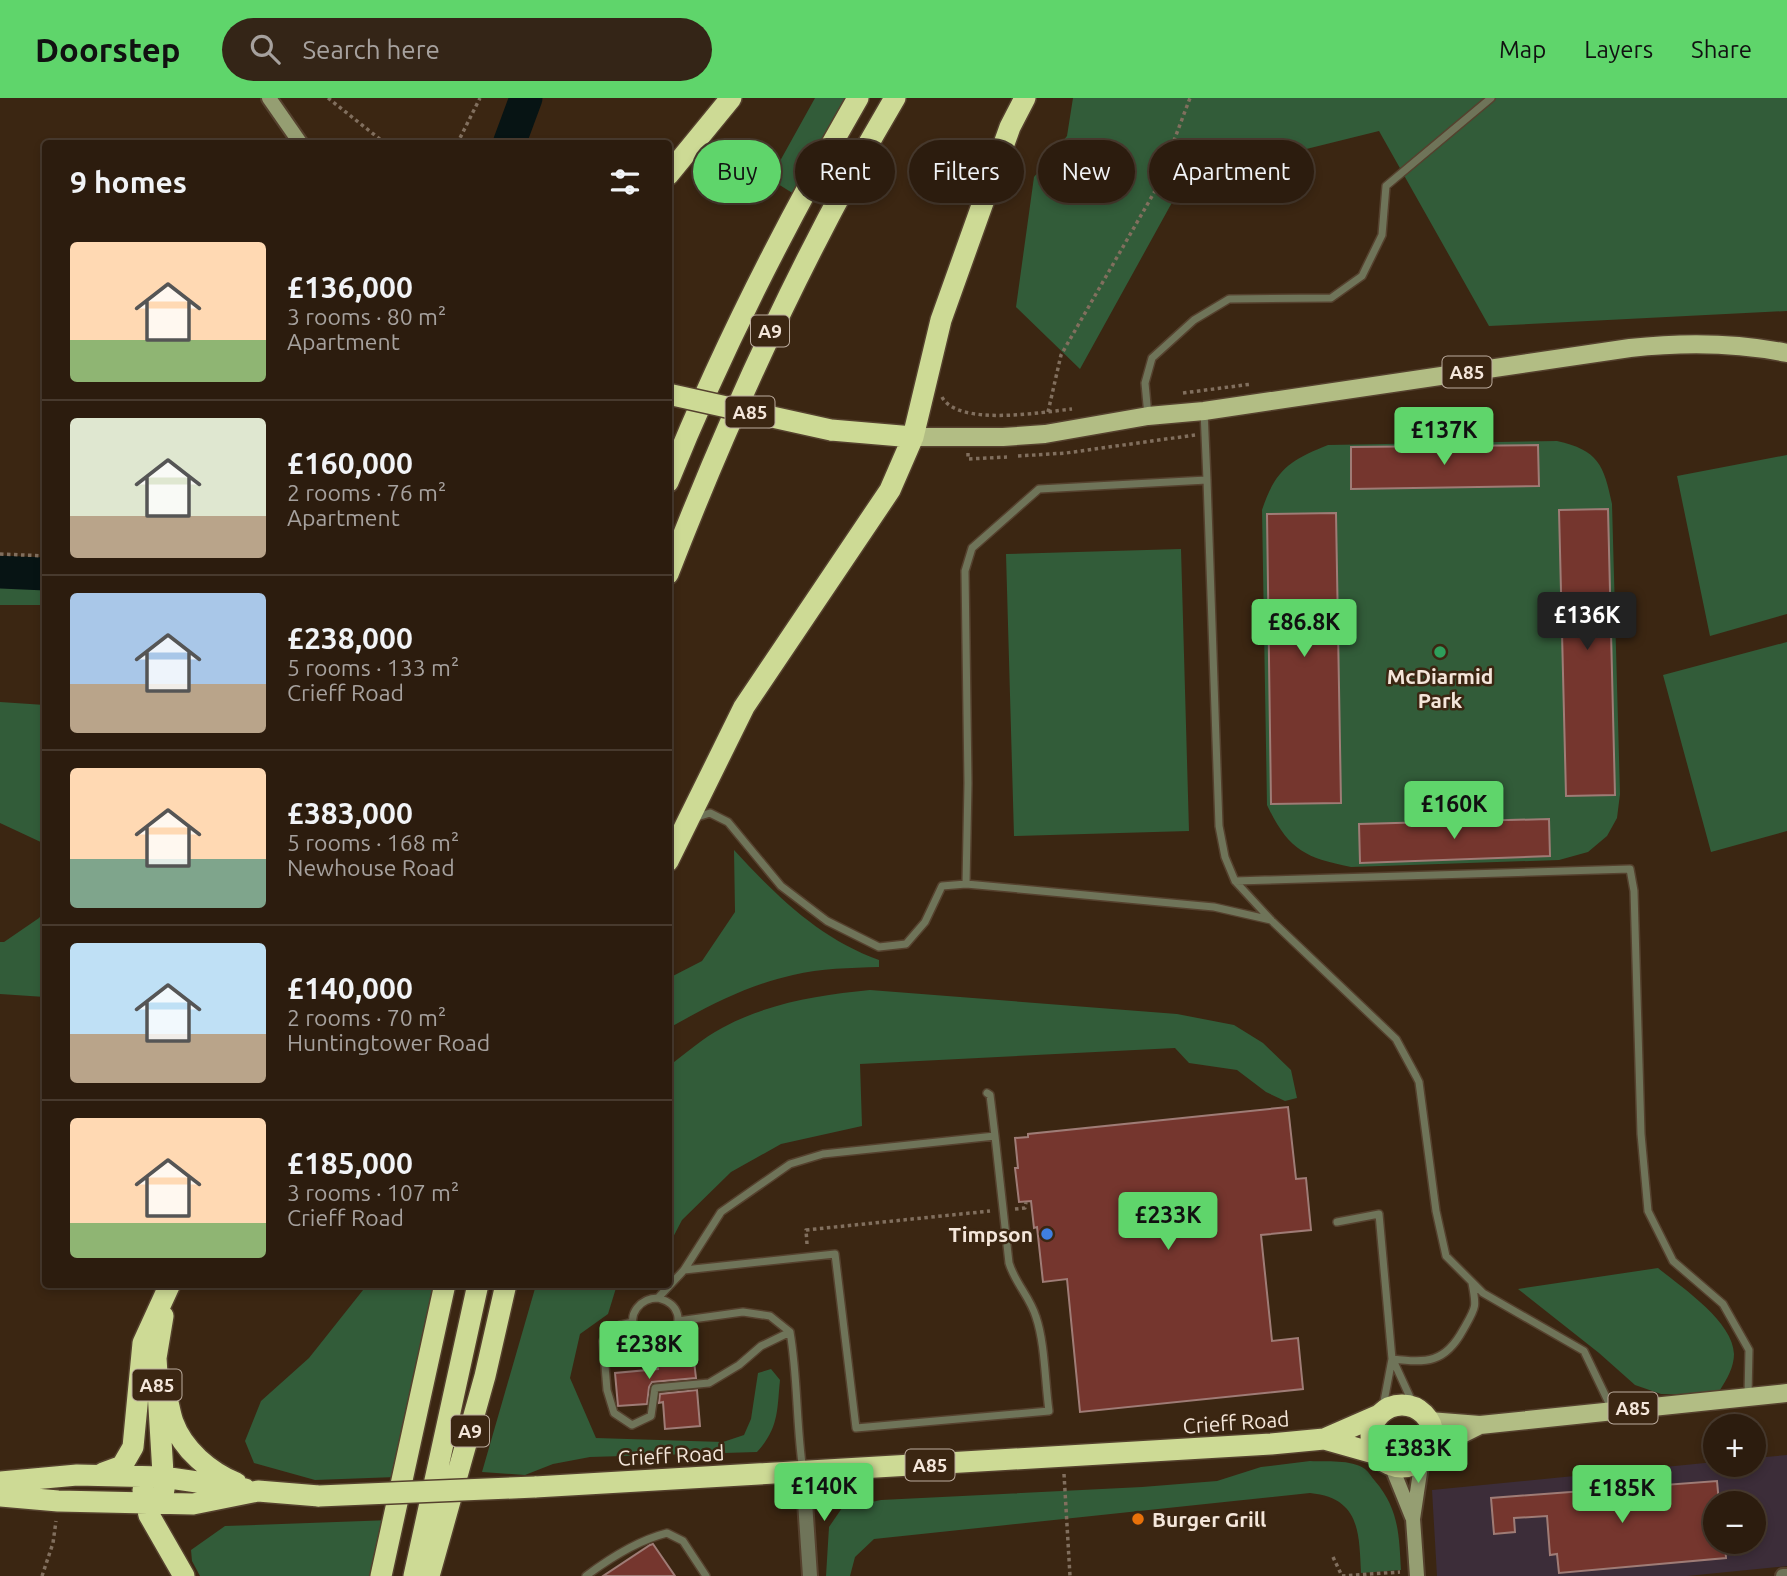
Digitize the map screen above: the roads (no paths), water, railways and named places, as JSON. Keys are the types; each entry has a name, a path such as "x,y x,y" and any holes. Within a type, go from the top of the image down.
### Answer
{"highway":[{"path":"672,171 732,98"},
{"name":"A9","path":"672,472 742,318 805,190 858,98"},
{"name":"A9","path":"672,564 711,465 770,331 838,198 895,98"},
{"path":"672,853 744,707 890,490 913,437 941,320 1010,127 1025,98"},
{"name":"A85","path":"672,395 831,430 913,437"},
{"path":"381,1576 444,1288"},
{"name":"A9","path":"414,1576 477,1288"},
{"name":"A9","path":"429,1576 485,1376 505,1288"},
{"path":"155,1503 140,1476 133,1447 142,1343 168,1289"},
{"name":"A85","path":"163,1477 156,1358 168,1289"},
{"name":"A85","path":"156,1358 173,1424 193,1455 219,1476 258,1492"},
{"path":"1396,1406 1422,1414 1433,1430 1426,1455 1405,1467 1384,1459 1371,1434 1380,1413 1396,1406"},
{"name":"Crieff Road","path":"155,1503 193,1504 258,1492 318,1496 535,1487 1063,1458 1324,1439 1380,1413"},
{"name":"Crieff Road","path":"1324,1439 1384,1459"},
{"path":"91,1475 122,1466 133,1447"},
{"name":"A85","path":"0,1482 91,1475 140,1476 258,1492"},
{"path":"163,1477 149,1515 184,1576"},
{"name":"A85","path":"0,1496 58,1501 155,1503"}],"main road":[{"name":"A85","path":"913,437 1045,434 1147,407 1204,411 1668,344 1726,343 1787,353"},
{"name":"A85","path":"1422,1414 1480,1425 1787,1393"},
{"name":"A85","path":"1426,1455 1480,1425"}],"street":[{"path":"269,98 298,140"},
{"path":"1417,1573 1413,1519 1426,1455"},
{"path":"1384,1459 1413,1519"},
{"path":"803,1472 810,1576"}],"lane":[{"path":"1147,407 1145,383 1152,358 1194,320 1229,299 1331,298 1362,276 1382,235 1386,186 1492,98"},
{"path":"1204,411 1219,826 1225,857 1235,881 1271,920 1396,1039 1419,1082 1436,1211 1446,1256 1483,1293 1584,1351 1608,1401 1610,1411"},
{"path":"966,884 968,783 965,571 972,548 1039,489 1207,480"},
{"path":"689,820 710,813 728,821 781,886 827,921 879,947 906,944 925,922 942,886 966,884 1214,908 1271,920"},
{"path":"1235,881 1630,869 1634,891 1641,1134 1648,1211 1673,1261 1723,1304 1749,1350 1748,1397"},
{"path":"684,1270 835,1254 856,1428 1049,1411 1038,1322 1029,1298 1014,1278 1009,1264 990,1096 987,1093"},
{"path":"672,1283 684,1270 721,1212 790,1164 823,1154 995,1136"},
{"path":"1337,1222 1379,1214 1392,1359 1380,1413"},
{"path":"1392,1359 1419,1362 1434,1359 1450,1351 1476,1305 1472,1283"},
{"path":"658,1298 667,1288"},
{"path":"651,1298 658,1298 670,1303 676,1311 678,1321 673,1334 667,1340 655,1343 637,1334 633,1322 639,1304 651,1298"},
{"path":"678,1321 743,1312 770,1316 790,1332 803,1472"},
{"path":"633,1322 620,1325 603,1341 607,1390 614,1413 632,1425 651,1416 655,1388 709,1383 761,1346 790,1332"},
{"path":"1392,1359 1422,1414"},
{"path":"586,1576 600,1565 653,1537 667,1533 683,1541 706,1576"}],"waterway":[{"path":"510,140 526,98"},
{"path":"0,572 42,574"}],"place":[{"name":"McDiarmid Park","path":"1440,652"},
{"name":"Timpson","path":"1047,1234"},
{"name":"Burger Grill","path":"1138,1519"}]}
